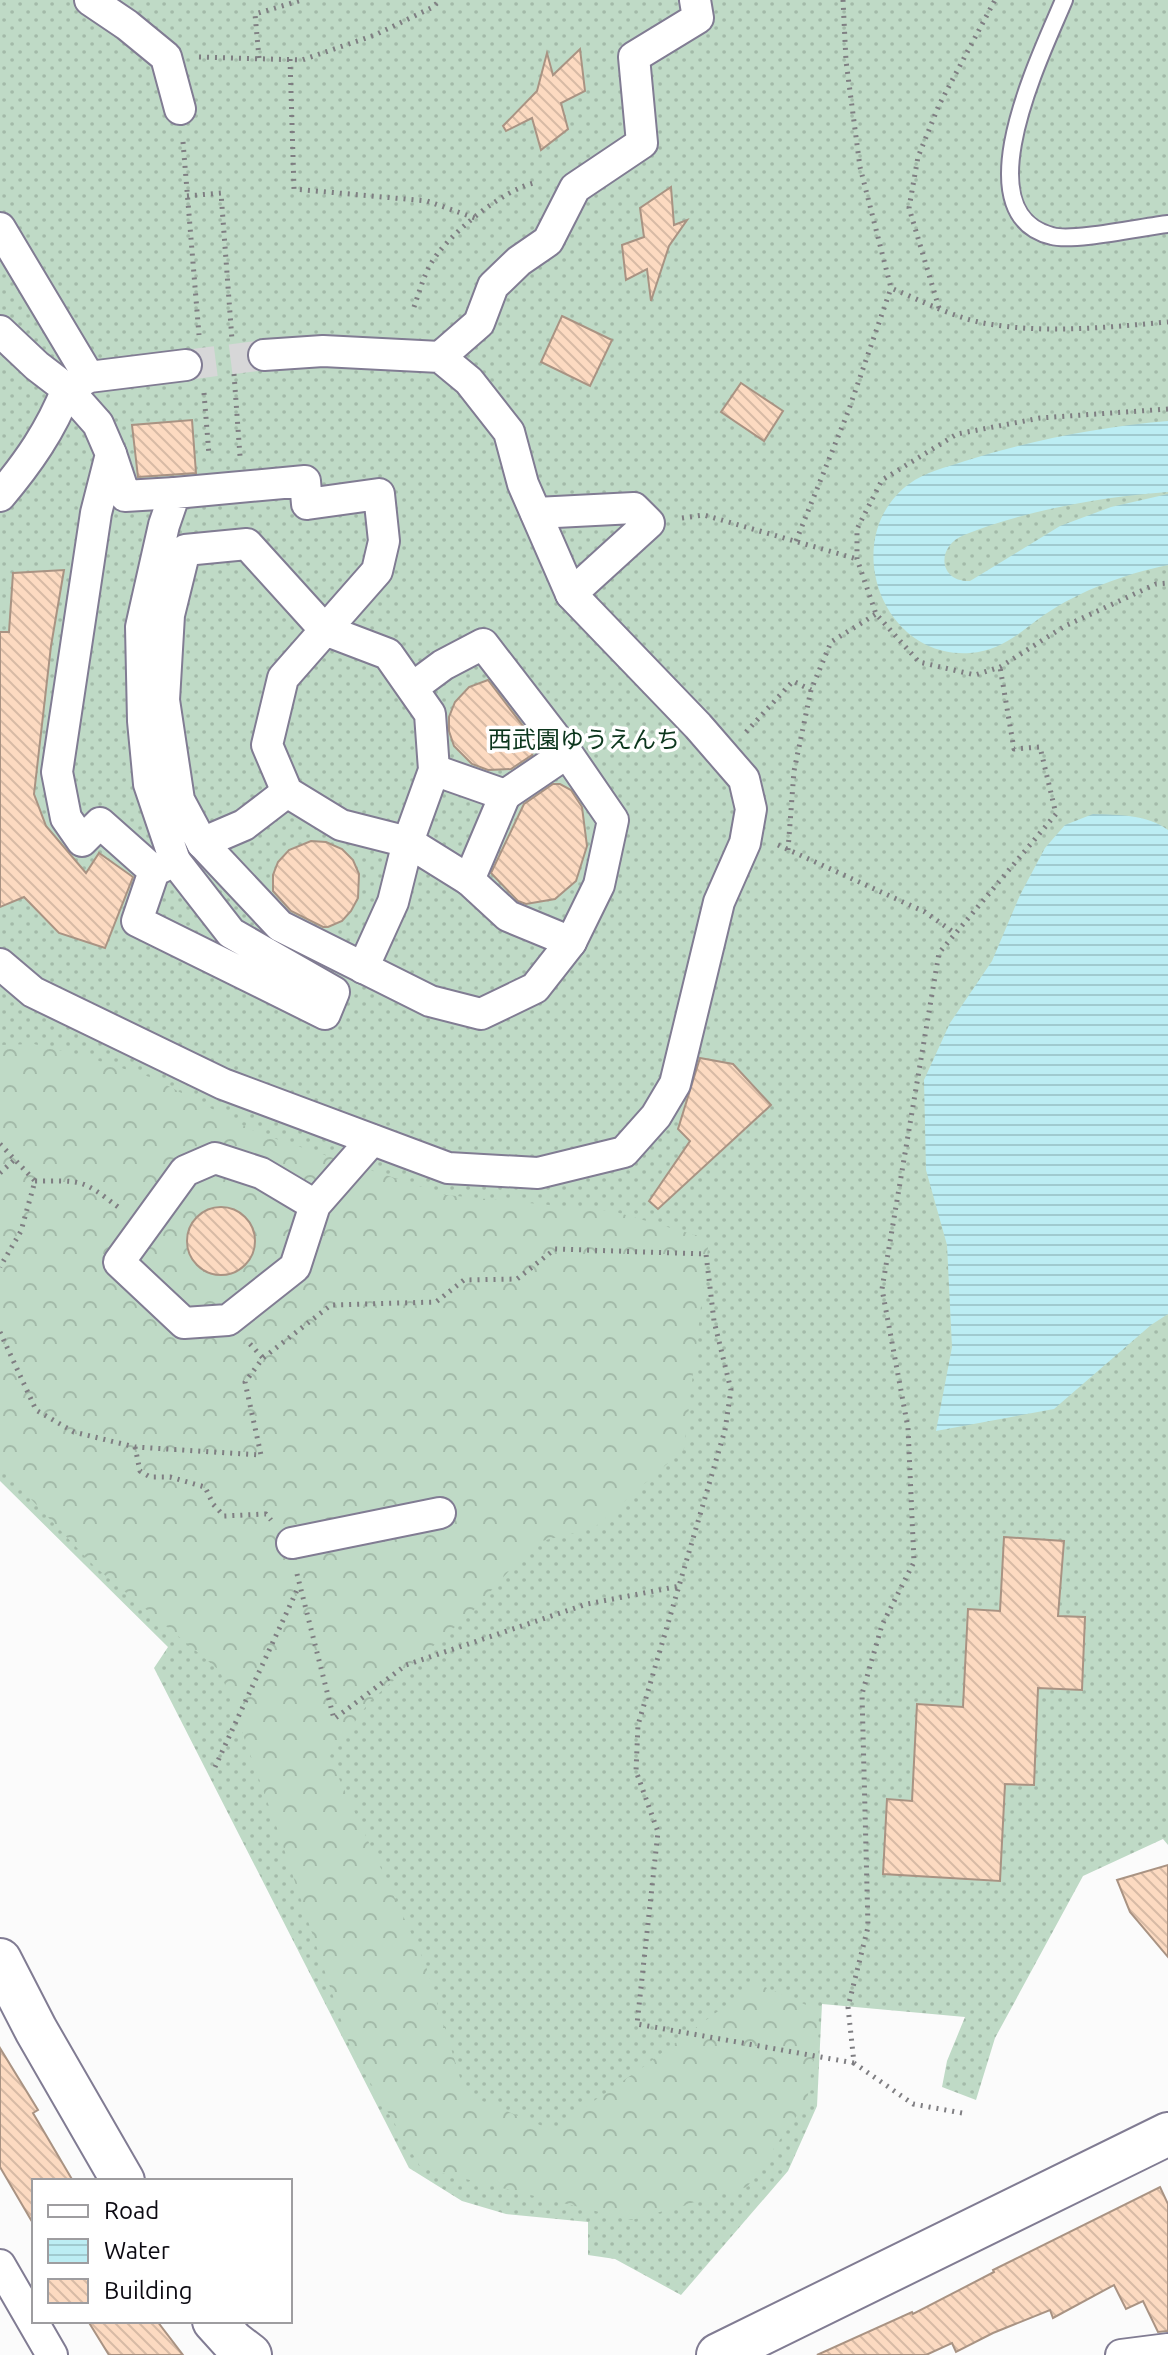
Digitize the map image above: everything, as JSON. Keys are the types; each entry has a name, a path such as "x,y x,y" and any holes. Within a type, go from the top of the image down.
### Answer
{"street":[{"path":"90,0 166,57 180,109"},
{"path":"440,357 479,323 493,286 519,261 548,241 575,188 642,143 634,57 698,18 695,0"},
{"path":"0,228 98,424 125,496 305,481 307,504 379,494 384,541 377,571 283,678 267,745 287,792 341,825 408,842 469,880 508,916 571,942"},
{"path":"0,331 37,366 78,383 196,365"},
{"path":"0,964 33,992 223,1084 448,1168 538,1173 624,1152 656,1116 675,1084 719,902 745,843 751,809 744,779 571,594 523,484 509,432 469,381 440,357 323,351 264,355"},
{"path":"0,496 24,468 78,383"},
{"path":"111,454 96,513 57,772 66,818 82,841 100,823 171,868 231,933 334,992 325,1014 137,921 171,868 149,784 143,721 141,627 164,525 175,493"},
{"path":"536,513 634,508 649,523 571,594"},
{"path":"363,968 393,902 408,842 434,770 430,714 388,654 325,630 247,544 185,550 169,615 164,700 179,800 207,849 280,926 363,968 430,1001 481,1014 535,988 571,942 599,885 613,820 567,753 483,644 443,665 412,688"},
{"path":"469,880 505,795 567,753"},
{"path":"434,770 505,795"},
{"path":"171,868 193,867 233,913 243,906 201,861 207,849 287,792"},
{"path":"315,1205 261,1173 215,1158 185,1171 119,1262 184,1323 228,1320 295,1267 315,1205 372,1140"},
{"path":"292,1543 440,1513"},
{"path":"0,1960 36,2030 122,2179"},
{"path":"718,2355 1168,2134"},
{"path":"1,2269 32,2321"},
{"path":"33,2323 52,2355"},
{"path":"216,2323 250,2355"},
{"path":"1121,2355 1168,2349"}],"lane":[{"path":"1064,0 1020,109 1009,182 1011,197 1019,215 1033,228 1053,237 1168,224"}],"path":[{"path":"259,58 255,14 302,0"},
{"path":"166,57 302,60 375,35 433,7 440,0"},
{"path":"796,541 848,412 891,288 860,167 846,61 843,0"},
{"path":"939,308 909,208 913,183 918,157 939,105 995,0"},
{"path":"290,59 294,189 427,201 475,218"},
{"path":"180,109 196,365 212,488"},
{"path":"414,307 430,264 493,202 535,182 575,188"},
{"path":"891,288 988,324 1069,330 1168,322"},
{"path":"1168,409 1040,418 957,434 882,480 857,529 857,559 876,614 919,662 975,675 1000,667 1065,626 1156,584 1168,583"},
{"path":"649,523 704,515 857,559"},
{"path":"788,850 794,771 811,690 831,642 876,614"},
{"path":"854,2063 848,2007 868,1927 862,1694 882,1625 914,1562 908,1428 882,1289 939,953 1056,814 1040,747 1014,749 1000,667"},
{"path":"724,756 793,681 811,690"},
{"path":"747,831 925,912 956,934"},
{"path":"0,1144 35,1181 80,1181 90,1185 144,1227"},
{"path":"0,1173 14,1160"},
{"path":"0,1267 21,1231 35,1181"},
{"path":"0,1332 36,1410 74,1432 135,1447 261,1455 245,1382 263,1358 331,1305 436,1302 464,1280 517,1279 555,1249 706,1254 714,1321 731,1390 725,1430 638,1725 636,1771 658,1832 637,2024 854,2063 913,2104 962,2113"},
{"path":"135,1447 140,1471 150,1477 170,1477 205,1487 213,1504 224,1516 266,1514 292,1543 299,1587 334,1719 406,1665 587,1604 680,1586"},
{"path":"215,1767 299,1587"}],"green space":[{"name":"西武園ゆうえんち","path":"0,0 1168,0 1168,1845 1163,1839 1083,1876 995,2038 976,2100 942,2087 947,2061 965,2017 822,2004 817,2106 788,2171 681,2295 615,2259 588,2255 588,2222 506,2214 462,2201 409,2168 154,1668 168,1647 0,1481"},
{"path":"34,1044 153,1078 258,1133 446,1195 612,1211 709,1239 684,1449 594,1528 534,1543 471,1613 370,1701 329,1757 425,1963 465,2094 552,2130 756,1983 820,2011 807,2101 747,2187 632,2220 421,2168 351,2050 279,1834 220,1671 94,1566 0,1466 0,1045"}],"water":[{"path":"1168,421 1168,492 1116,497 1013,518 955,540 944,562 952,576 970,581 1060,526 1111,507 1168,494 1168,565 1120,578 1088,591 1058,606 992,649 970,653 939,650 913,637 893,616 880,591 874,562 876,534 888,507 909,484 936,470 990,453 1091,431"},
{"path":"1093,814 1142,818 1168,830 1168,1314 1151,1325 1054,1409 936,1431 952,1347 947,1245 926,1170 924,1080 950,1023 992,961 1020,895 1045,848 1065,825"}],"building":[{"path":"580,49 585,91 561,103 568,129 541,150 532,118 506,131 503,126 537,91 547,53 553,75"},
{"path":"671,187 674,225 687,220 669,246 651,301 647,269 626,280 622,245 644,237 640,208"},
{"path":"562,316 612,340 590,386 541,362"},
{"path":"741,383 783,411 764,441 721,412"},
{"path":"192,420 196,473 138,477 132,425"},
{"path":"64,570 51,646 34,794 46,826 86,873 99,853 133,877 105,948 59,933 24,897 0,907 0,632 9,632 13,573"},
{"path":"488,680 536,743 532,755 511,769 488,770 472,764 454,746 449,731 449,717 455,702 469,687"},
{"path":"553,784 571,790 582,807 587,846 576,881 555,899 526,904 518,901 491,873 524,804"},
{"path":"311,841 326,842 342,849 353,860 359,874 358,898 351,911 342,921 328,927 291,911 273,891 273,875 278,862 289,850"},
{"path":"700,1058 733,1064 771,1105 658,1209 649,1201 690,1141 678,1129"},
{"path":"221,1207 245,1217 255,1241 245,1265 221,1275 197,1265 187,1241 197,1217"},
{"path":"1004,1537 1064,1541 1058,1616 1085,1617 1082,1690 1038,1688 1034,1785 1005,1784 1000,1881 883,1874 887,1799 912,1801 917,1704 963,1707 968,1609 1000,1611"},
{"path":"1168,1865 1168,1957 1130,1912 1117,1880"},
{"path":"0,2048 38,2110 33,2113 72,2179 32,2179 32,2222 0,2167"},
{"path":"1160,2187 1168,2204 1168,2331 1158,2332 1143,2301 1126,2309 1114,2285 1053,2318 1050,2310 956,2352 952,2343 926,2355 817,2355 913,2314 993,2270"},
{"path":"89,2323 159,2323 183,2355 109,2355"}],"tunnel":[{"path":"186,365 264,355"}]}
